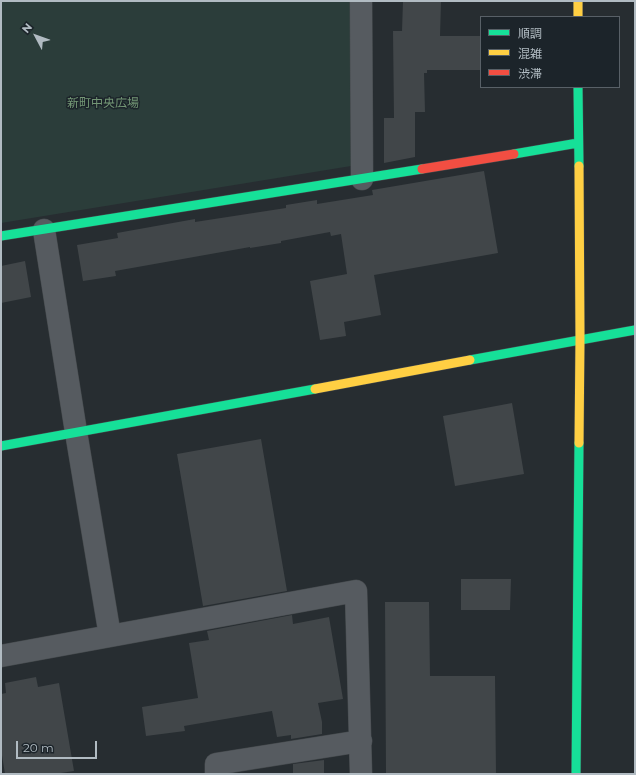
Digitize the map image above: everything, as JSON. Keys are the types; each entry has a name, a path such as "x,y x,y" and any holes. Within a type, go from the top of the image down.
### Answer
{"street":[{"path":"361,1 362,179"},
{"path":"578,1 578,16"},
{"path":"576,774 580,339 578,88"},
{"path":"1,236 578,143"},
{"path":"44,230 110,636"},
{"path":"1,446 635,330"},
{"path":"1,656 356,591 361,774"},
{"path":"216,774 216,764 360,740"}],"green space":[{"name":"新町中央広場","path":"1,1 350,1 351,166 1,223"}],"building":[{"path":"403,1 441,1 440,36 480,36 480,70 427,70 427,73 424,73 425,112 415,112 415,157 384,163 384,118 394,118 393,31 402,31"},
{"path":"484,171 498,253 374,275 381,315 344,322 346,336 320,340 310,281 347,274 341,234 331,236 330,232 281,241 281,243 250,247 115,271 116,276 83,281 77,245 118,238 117,233 195,219 195,222 286,208 286,205 317,200 317,204 373,195 372,190"},
{"path":"25,261 31,297 1,303 1,266"},
{"path":"512,403 524,474 455,486 443,416"},
{"path":"261,439 287,591 203,606 177,454"},
{"path":"461,579 511,579 510,610 461,610"},
{"path":"385,602 429,602 430,676 495,676 496,774 386,774"},
{"path":"292,615 293,624 329,617 343,699 318,703 322,722 322,734 291,739 291,735 277,737 272,711 184,726 185,731 146,736 142,707 198,698 189,643 209,640 207,631"},
{"path":"36,677 38,687 59,683 74,771 54,774 5,774 1,749 1,694 6,693 5,683"},
{"path":"324,760 324,774 293,774 293,764"}],"traffic: fast":[{"path":"578,88 579,166"},
{"path":"514,154 578,143"},
{"path":"1,236 422,169"},
{"path":"470,360 635,330"},
{"path":"1,446 315,389"},
{"path":"576,774 579,443"}],"traffic: slow":[{"path":"578,1 578,16"},
{"path":"579,166 579,443"},
{"path":"315,389 470,360"}],"traffic: jam":[{"path":"422,169 514,154"}]}
